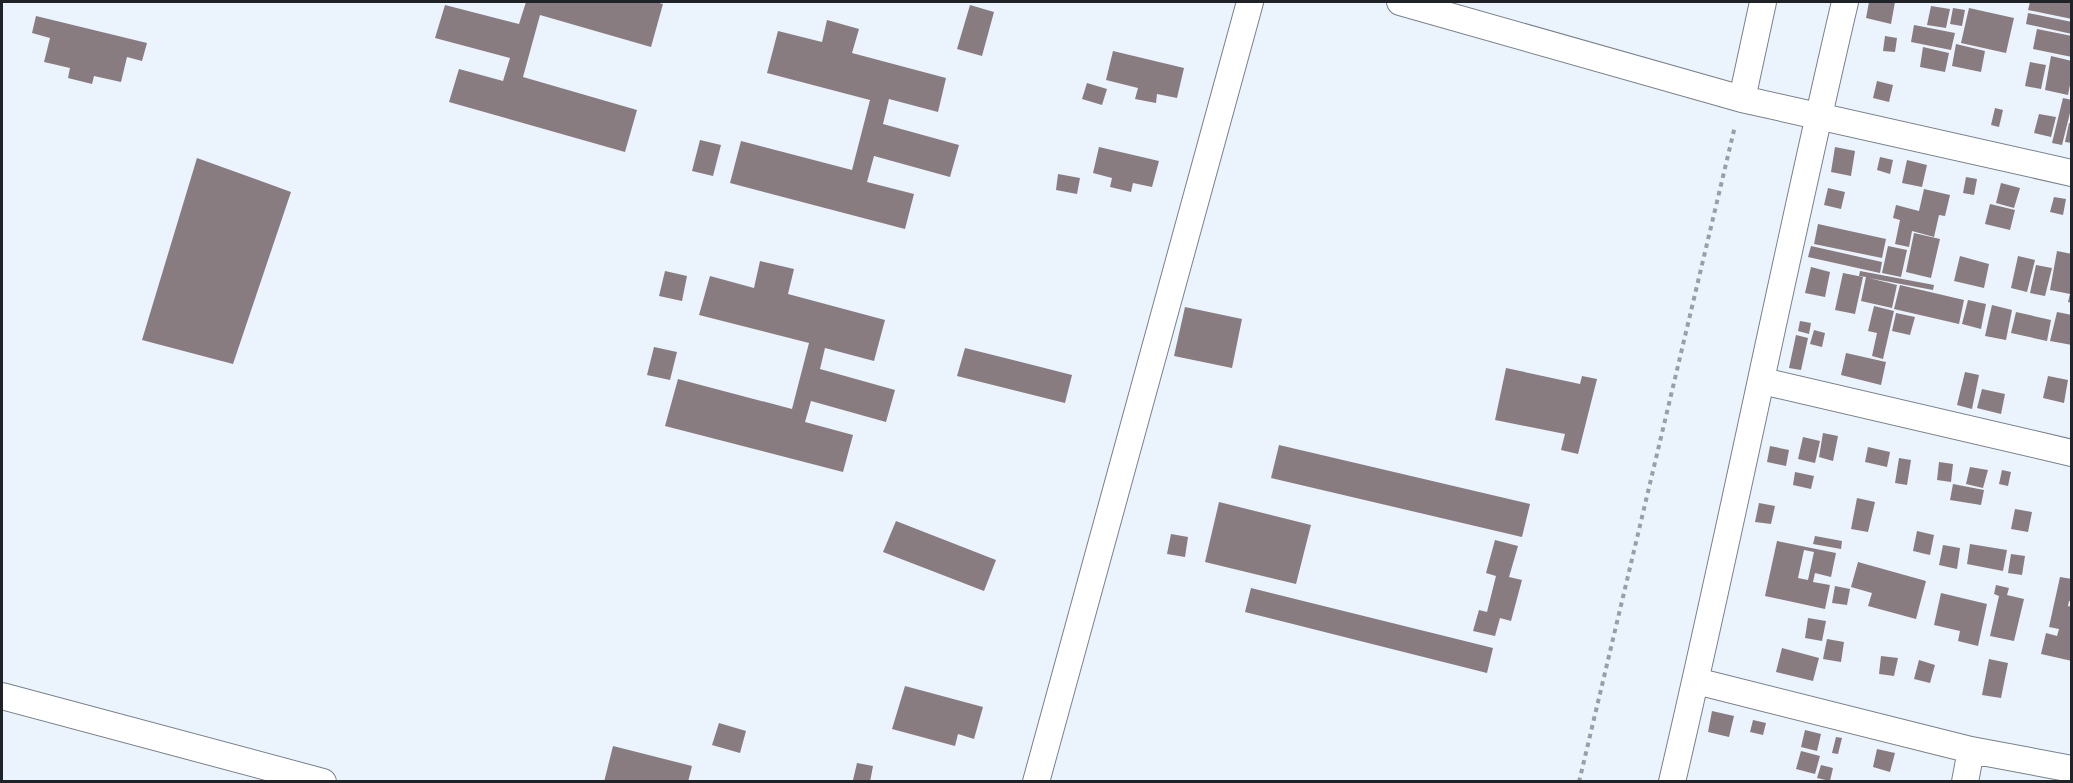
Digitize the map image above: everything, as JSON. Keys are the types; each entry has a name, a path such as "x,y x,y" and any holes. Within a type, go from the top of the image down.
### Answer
{"street":[{"path":"1036,782 1250,2"},
{"path":"1400,2 1742,99 2072,173"},
{"path":"1742,99 1763,2"},
{"path":"1672,782 1845,2"},
{"path":"1762,381 2072,453"},
{"path":"1696,681 1971,750 2072,769"},
{"path":"2,696 323,782"},
{"path":"1965,782 1971,750"}],"path":[{"path":"1579,782 1742,99"}],"building":[{"path":"526,2 656,2 663,4 651,47 540,15 523,77 637,110 625,152 449,102 459,69 503,81 510,58 435,38 445,5 519,24"},
{"path":"1869,2 1895,2 1891,24 1866,18"},
{"path":"2030,2 2072,2 2072,19 2028,10"},
{"path":"970,5 994,12 982,56 957,49"},
{"path":"1931,6 1950,9 1946,28 1927,25"},
{"path":"1953,8 1965,10 1962,26 1950,24"},
{"path":"1969,8 2014,18 2006,53 1961,43"},
{"path":"2028,13 2072,22 2072,34 2026,24"},
{"path":"36,16 147,43 142,61 127,57 121,82 94,76 92,84 68,78 70,68 44,62 50,38 32,33"},
{"path":"827,20 859,29 852,53 946,78 938,112 889,99 883,124 959,145 950,177 874,156 867,182 914,194 905,229 730,183 741,141 852,170 870,100 767,73 778,31 822,42"},
{"path":"1914,25 1955,33 1951,50 1911,42"},
{"path":"2037,29 2072,36 2072,57 2033,49"},
{"path":"1885,36 1897,38 1895,52 1883,51"},
{"path":"1956,44 1985,51 1981,72 1952,66"},
{"path":"1923,47 1949,53 1945,72 1920,67"},
{"path":"1113,51 1184,68 1177,98 1157,94 1156,103 1135,99 1138,88 1106,80"},
{"path":"2051,56 2072,61 2068,95 2045,90"},
{"path":"2030,62 2046,65 2041,89 2025,86"},
{"path":"1877,81 1893,85 1889,102 1873,98"},
{"path":"1087,83 1107,89 1102,105 1082,99"},
{"path":"2063,98 2072,100 2072,105 2062,145 2052,143"},
{"path":"1995,108 2003,110 1999,127 1991,125"},
{"path":"2039,114 2056,117 2051,137 2034,133"},
{"path":"2069,123 2072,123 2072,143 2065,142"},
{"path":"700,140 721,145 713,176 692,171"},
{"path":"1099,147 1159,161 1152,187 1133,183 1131,192 1110,187 1112,178 1093,173"},
{"path":"1835,147 1855,151 1851,176 1831,172"},
{"path":"1880,157 1893,160 1890,174 1877,170"},
{"path":"197,158 291,192 233,364 142,340"},
{"path":"1907,160 1927,165 1922,187 1902,183"},
{"path":"1058,174 1080,178 1077,194 1056,190"},
{"path":"1966,177 1977,179 1974,195 1963,193"},
{"path":"2001,183 2020,188 2014,208 1996,203"},
{"path":"1828,188 1845,192 1841,209 1824,205"},
{"path":"1924,189 1950,195 1945,216 1939,215 1934,237 1912,231 1909,247 1895,244 1900,220 1893,218 1896,205 1919,211"},
{"path":"2054,197 2066,199 2063,215 2050,212"},
{"path":"1990,204 2015,210 2010,230 1985,224"},
{"path":"1818,224 1886,239 1882,258 1814,244"},
{"path":"1914,233 1940,239 1931,278 1906,272"},
{"path":"1811,246 1882,262 1880,273 1808,257"},
{"path":"1888,246 1907,250 1901,277 1882,273"},
{"path":"2057,251 2072,254 2072,303 2068,302 2070,294 2050,290"},
{"path":"1960,256 1989,264 1984,288 1954,281"},
{"path":"2018,256 2035,260 2027,292 2011,288"},
{"path":"760,261 794,269 788,294 885,320 874,361 825,348 820,369 895,390 886,422 811,401 805,422 853,435 843,472 665,426 678,379 792,409 809,343 699,315 710,276 754,288"},
{"path":"2036,265 2052,268 2045,296 2030,293"},
{"path":"1811,267 1830,272 1825,297 1805,293"},
{"path":"665,271 687,276 682,301 659,296"},
{"path":"1860,271 1934,285 1933,290 1869,278 1897,285 1892,308 1861,301 1866,277 1859,276"},
{"path":"1843,273 1863,277 1855,314 1835,310"},
{"path":"1900,285 1964,300 1959,324 1894,309"},
{"path":"1968,300 1986,304 1981,329 1962,324"},
{"path":"1992,305 2012,310 2006,340 1985,336"},
{"path":"1874,306 1894,311 1883,359 1872,356 1877,333 1868,331"},
{"path":"1185,307 1242,319 1232,368 1174,356"},
{"path":"2016,312 2051,320 2047,341 2011,333"},
{"path":"2057,312 2072,315 2072,345 2050,341"},
{"path":"1896,313 1915,317 1910,335 1892,331"},
{"path":"1800,321 1811,323 1809,334 1798,331"},
{"path":"1814,330 1825,333 1822,347 1810,344"},
{"path":"1796,335 1808,338 1801,370 1789,368"},
{"path":"654,347 677,352 670,380 647,375"},
{"path":"965,348 1072,375 1065,403 957,376"},
{"path":"1846,353 1886,362 1881,385 1841,375"},
{"path":"1506,368 1580,384 1582,376 1597,379 1578,454 1561,450 1565,434 1495,420"},
{"path":"1965,372 1979,375 1972,409 1957,405"},
{"path":"2048,376 2068,380 2064,403 2043,398"},
{"path":"1982,389 2005,394 2001,414 1977,408"},
{"path":"1823,433 1838,436 1833,461 1819,457"},
{"path":"1803,437 1820,441 1815,463 1798,459"},
{"path":"1279,445 1530,504 1522,537 1271,478"},
{"path":"1770,446 1789,450 1786,466 1767,462"},
{"path":"1868,447 1890,452 1887,467 1865,462"},
{"path":"1899,458 1911,460 1907,485 1895,483"},
{"path":"1939,462 1953,464 1951,482 1937,480"},
{"path":"1970,467 1988,470 1983,488 1966,484"},
{"path":"2002,470 2011,472 2008,486 1999,484"},
{"path":"1795,472 1814,476 1811,489 1793,485"},
{"path":"1953,484 1984,490 1981,505 1950,500"},
{"path":"1857,498 1875,502 1868,532 1851,529"},
{"path":"1219,502 1311,525 1296,584 1205,562"},
{"path":"1759,503 1775,506 1771,524 1755,522"},
{"path":"2015,509 2032,512 2028,532 2011,529"},
{"path":"896,521 996,560 984,591 883,552"},
{"path":"1917,531 1934,535 1930,555 1913,551"},
{"path":"1171,534 1188,537 1185,557 1167,554"},
{"path":"1815,536 1842,541 1841,549 1813,544"},
{"path":"1495,540 1518,546 1509,577 1522,580 1511,621 1500,618 1495,636 1473,631 1479,610 1487,612 1496,576 1486,573"},
{"path":"1777,541 1836,553 1831,577 1815,573 1813,582 1830,585 1825,609 1765,596","holes":["1804,550 1814,552 1808,580 1798,578"]},
{"path":"1970,544 2007,550 2003,571 1967,564"},
{"path":"1943,545 1960,548 1957,569 1939,565"},
{"path":"2011,554 2025,556 2022,575 2008,573"},
{"path":"1858,562 1926,581 1916,619 1868,606 1872,593 1851,587"},
{"path":"2060,577 2072,579 2072,602 2069,601 2068,606 2072,607 2072,661 2041,654 2046,633 2057,636 2059,629 2049,627"},
{"path":"1996,585 2009,588 2007,595 2024,599 2014,641 1990,636 1999,596 1994,594"},
{"path":"1835,586 1850,589 1847,605 1832,603"},
{"path":"1251,588 1493,648 1487,673 1245,612"},
{"path":"1941,593 1987,604 1978,646 1958,641 1960,631 1934,625"},
{"path":"1808,618 1826,621 1822,641 1805,638"},
{"path":"1827,639 1844,642 1841,662 1823,659"},
{"path":"1782,648 1819,658 1813,681 1776,672"},
{"path":"1881,656 1898,658 1894,676 1879,674"},
{"path":"1989,659 2008,663 2001,698 1982,695"},
{"path":"1919,660 1935,665 1930,683 1914,679"},
{"path":"905,686 983,707 974,739 958,734 955,746 892,729"},
{"path":"1712,711 1734,716 1729,737 1708,732"},
{"path":"1753,720 1766,723 1763,735 1750,732"},
{"path":"719,723 746,731 740,753 712,745"},
{"path":"1805,730 1821,734 1817,751 1801,747"},
{"path":"1836,737 1842,738 1838,754 1832,753"},
{"path":"613,746 692,766 688,782 604,782"},
{"path":"1877,749 1895,753 1890,772 1873,767"},
{"path":"1801,751 1820,756 1815,774 1796,769"},
{"path":"857,763 873,766 870,782 853,780"},
{"path":"1821,765 1833,768 1830,781 1817,778"}]}
